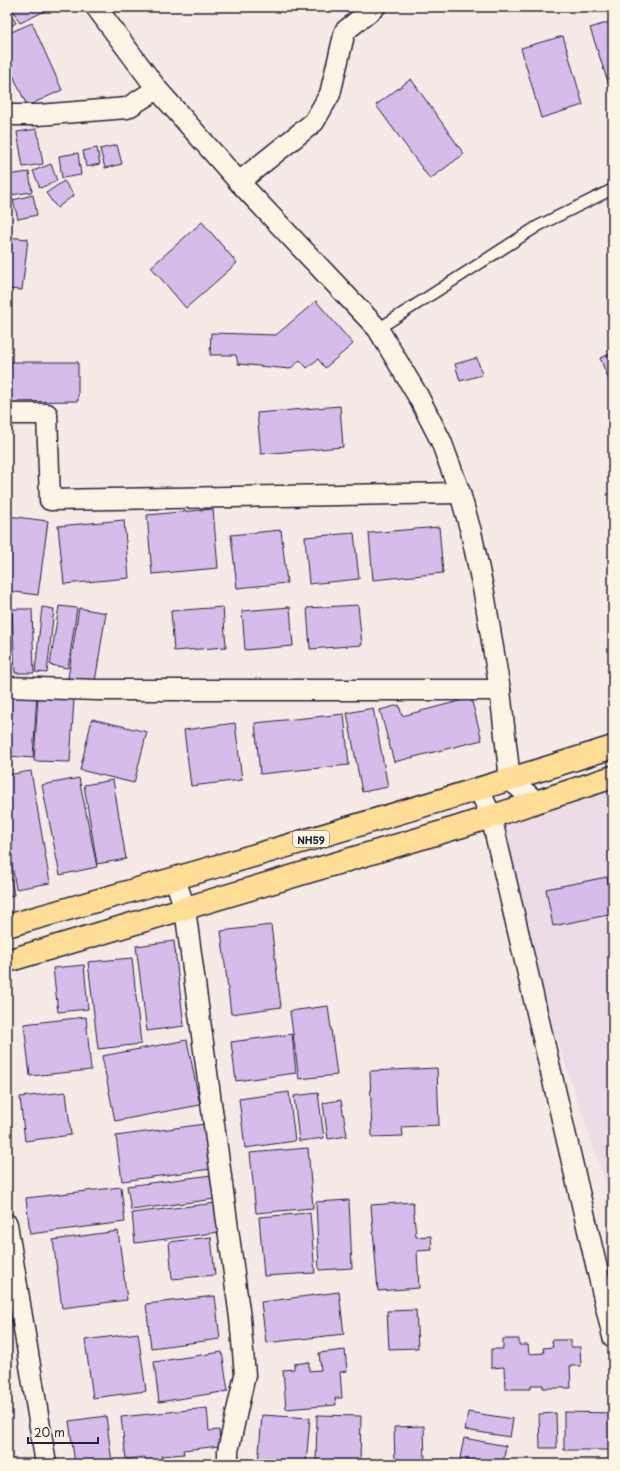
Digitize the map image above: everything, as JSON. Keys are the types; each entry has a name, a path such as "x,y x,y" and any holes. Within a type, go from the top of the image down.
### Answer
{"highway":[{"name":"NH59","path":"7,926 175,879 510,780 613,747"},
{"path":"7,961 444,832 613,777"}],"street":[{"path":"96,7 157,89 239,182 378,328 397,360 440,441 460,493 471,532 484,593 500,690 510,780 537,802"},
{"path":"239,182 314,122 330,94 345,31 375,7"},
{"path":"7,115 38,115 127,108 157,89"},
{"path":"7,414 47,414 50,500 460,493"},
{"path":"7,687 97,690 500,690"},
{"path":"479,789 491,816 613,1337"},
{"path":"175,879 185,908 239,1310 245,1375 228,1451 228,1464"},
{"path":"7,1224 46,1464"}],"lane":[{"path":"378,328 538,226 613,189"}],"shaded area":[{"path":"613,785 613,1204 484,825"}],"building":[{"path":"7,7 16,23 7,28"},
{"path":"11,7 46,7 47,10 20,23"},
{"path":"613,21 613,94 612,94 590,28"},
{"path":"32,23 62,90 27,106 7,62 7,34"},
{"path":"563,36 583,105 541,118 521,48"},
{"path":"411,79 464,154 430,179 376,105"},
{"path":"37,129 43,164 23,167 17,132"},
{"path":"117,145 122,164 105,168 100,149"},
{"path":"97,148 100,164 86,167 83,151"},
{"path":"78,153 81,175 62,178 59,156"},
{"path":"51,164 57,181 40,188 33,171"},
{"path":"29,172 32,192 10,195 7,175"},
{"path":"64,181 74,195 57,208 46,193"},
{"path":"33,195 37,215 18,219 13,200"},
{"path":"202,222 237,263 186,308 151,267"},
{"path":"7,237 28,239 22,290 7,289"},
{"path":"316,301 353,344 325,368 318,359 307,368 300,360 290,369 238,364 236,355 210,355 211,333 276,335"},
{"path":"613,353 613,390 600,358"},
{"path":"477,358 482,375 460,381 455,364"},
{"path":"7,362 78,362 78,401 7,402"},
{"path":"340,406 343,447 261,454 257,413"},
{"path":"213,509 218,568 152,574 147,515"},
{"path":"8,516 48,521 38,595 7,591"},
{"path":"124,520 129,578 64,584 58,526"},
{"path":"439,527 443,573 373,580 369,533"},
{"path":"281,530 287,583 237,588 231,535"},
{"path":"354,533 359,579 309,584 305,537"},
{"path":"358,605 362,645 310,649 307,608"},
{"path":"59,606 77,608 68,668 50,665"},
{"path":"42,607 54,609 47,673 35,672"},
{"path":"223,607 226,647 174,651 171,611"},
{"path":"290,607 293,646 245,650 242,611"},
{"path":"7,608 11,608 12,671 7,671"},
{"path":"79,608 106,613 95,682 68,678"},
{"path":"12,609 32,609 34,673 15,673"},
{"path":"7,692 37,693 33,758 7,756"},
{"path":"38,697 74,699 70,762 34,761"},
{"path":"471,698 482,740 394,762 380,710 399,705 402,716"},
{"path":"373,708 388,787 362,792 347,713"},
{"path":"344,714 349,765 260,774 255,723"},
{"path":"92,719 147,732 134,783 80,770"},
{"path":"235,723 242,780 191,786 184,730"},
{"path":"31,771 50,883 16,889 7,836 7,775"},
{"path":"79,778 97,867 60,875 42,785"},
{"path":"113,780 126,859 97,864 84,785"},
{"path":"7,857 14,895 7,896"},
{"path":"607,877 613,914 553,926 546,889"},
{"path":"271,925 281,1007 231,1014 221,931"},
{"path":"174,941 184,1026 147,1031 136,946"},
{"path":"132,958 141,1044 98,1049 88,962"},
{"path":"84,965 88,1009 58,1012 53,968"},
{"path":"328,1006 337,1075 299,1079 290,1011"},
{"path":"86,1017 91,1070 30,1076 24,1024"},
{"path":"292,1034 296,1073 236,1081 231,1042"},
{"path":"187,1040 200,1105 115,1121 102,1056"},
{"path":"437,1068 439,1125 402,1127 403,1136 372,1137 370,1071"},
{"path":"66,1092 71,1135 25,1141 20,1097"},
{"path":"289,1092 295,1141 245,1148 239,1099"},
{"path":"318,1093 324,1138 299,1141 294,1096"},
{"path":"341,1100 347,1136 328,1139 323,1103"},
{"path":"205,1124 211,1169 122,1181 116,1136"},
{"path":"308,1148 313,1208 256,1213 250,1153"},
{"path":"212,1175 215,1199 131,1210 127,1186"},
{"path":"121,1187 125,1222 30,1234 26,1198"},
{"path":"349,1200 352,1268 319,1270 316,1202"},
{"path":"413,1202 416,1237 431,1236 432,1250 417,1251 419,1288 378,1291 371,1205"},
{"path":"216,1203 220,1232 135,1243 132,1213"},
{"path":"310,1213 315,1273 264,1276 259,1217"},
{"path":"118,1231 127,1300 62,1308 53,1240"},
{"path":"211,1237 215,1275 172,1279 169,1242"},
{"path":"339,1292 344,1334 266,1343 261,1302"},
{"path":"215,1296 220,1339 151,1348 146,1304"},
{"path":"416,1310 418,1348 389,1349 387,1311"},
{"path":"138,1333 146,1391 93,1398 85,1340"},
{"path":"503,1339 519,1339 519,1345 528,1345 529,1354 544,1353 543,1348 553,1347 552,1340 571,1340 571,1347 580,1347 581,1366 570,1366 571,1388 543,1388 543,1385 531,1385 531,1389 505,1389 504,1367 491,1368 491,1349 503,1349"},
{"path":"345,1350 347,1371 340,1372 342,1398 335,1398 336,1405 286,1409 283,1370 294,1369 294,1364 309,1362 309,1371 321,1370 319,1353"},
{"path":"222,1352 228,1391 159,1402 154,1362"},
{"path":"207,1408 209,1431 219,1430 220,1446 183,1450 184,1454 161,1456 162,1464 146,1464 145,1457 126,1459 121,1417"},
{"path":"468,1412 513,1419 510,1437 465,1430"},
{"path":"564,1412 613,1413 613,1450 564,1450"},
{"path":"556,1413 557,1448 540,1448 539,1414"},
{"path":"262,1415 310,1418 306,1464 258,1464"},
{"path":"317,1415 361,1416 360,1464 316,1464"},
{"path":"106,1416 112,1462 99,1464 75,1464 69,1421"},
{"path":"424,1426 425,1464 395,1464 394,1427"},
{"path":"464,1438 506,1446 503,1464 492,1464 460,1458"},
{"path":"461,1459 485,1464 460,1464"},
{"path":"606,1461 606,1464 580,1464 580,1462"}]}
